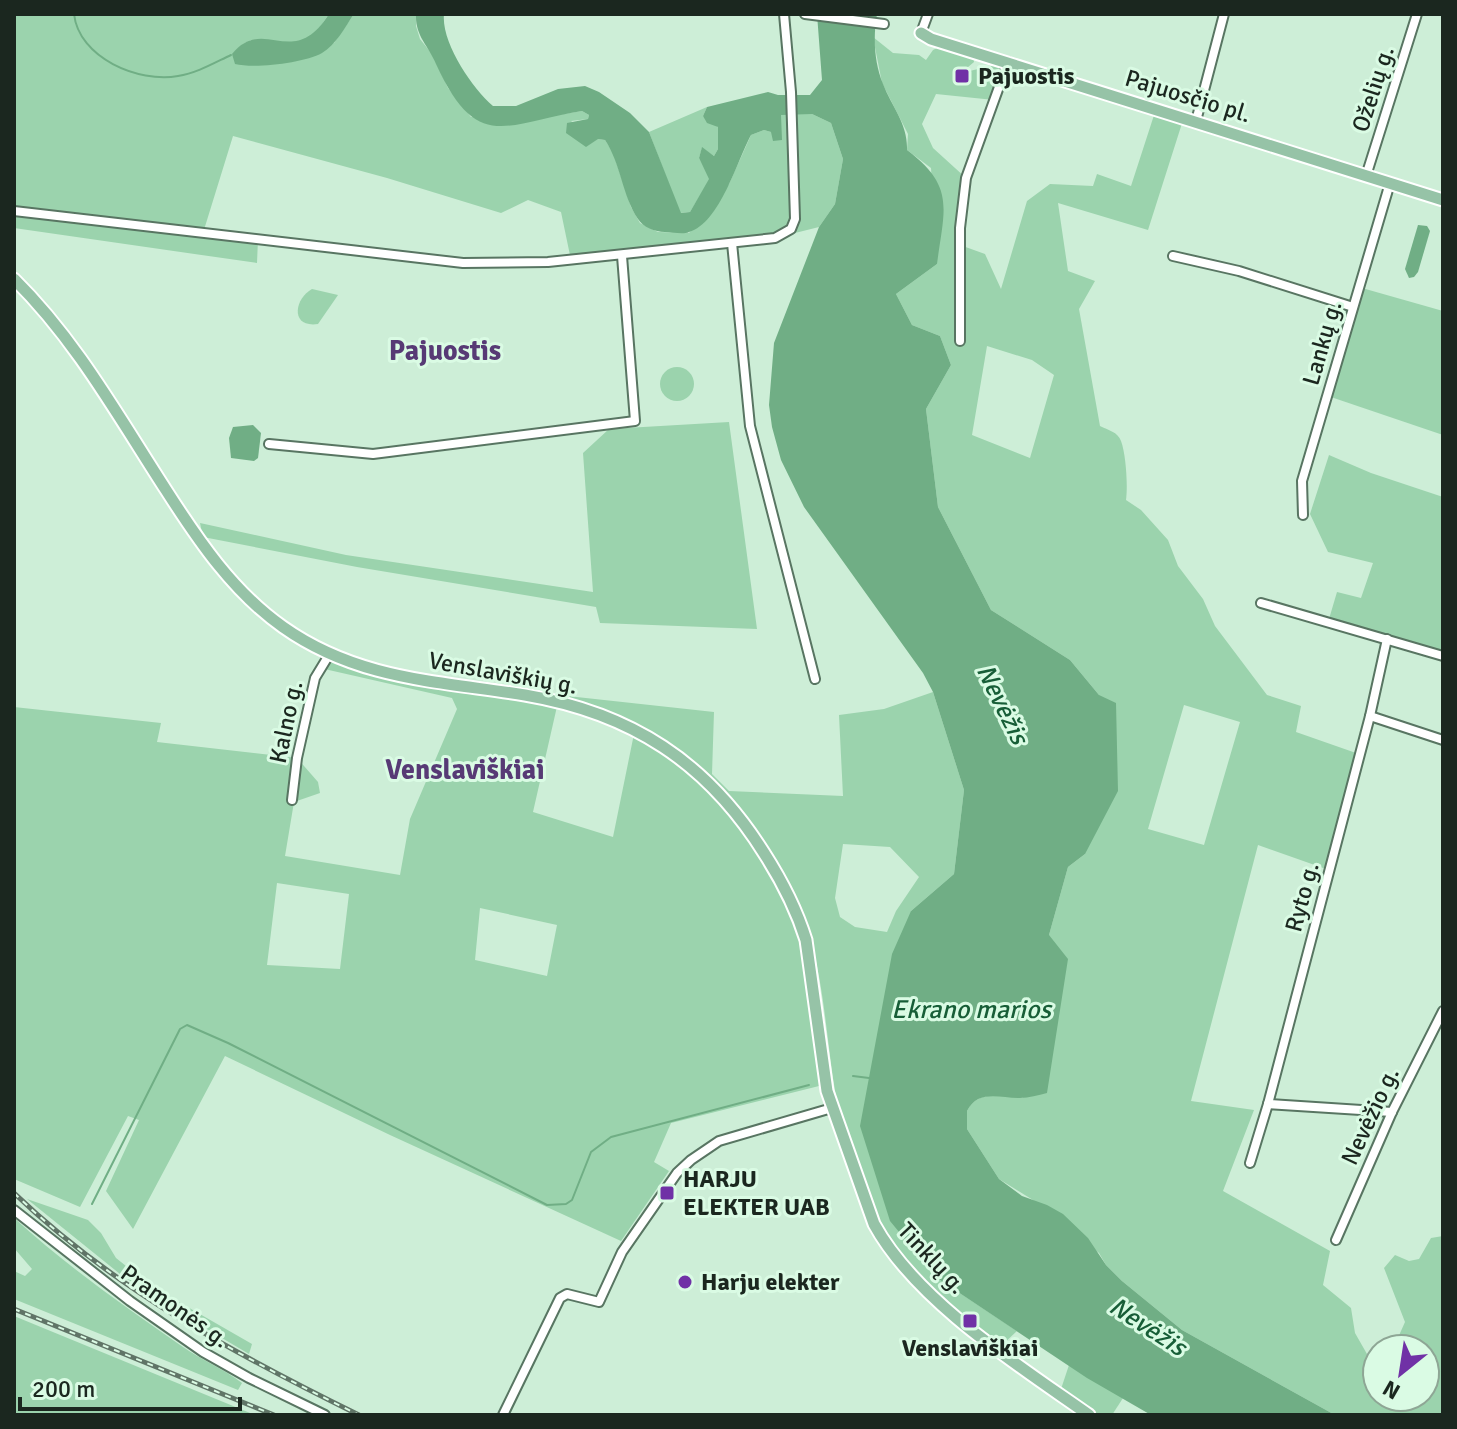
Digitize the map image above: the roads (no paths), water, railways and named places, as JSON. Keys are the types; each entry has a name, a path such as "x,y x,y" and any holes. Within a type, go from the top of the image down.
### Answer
{"main road":[{"name":"Pajuosčio pl.","path":"921,33 931,39 1443,200"},
{"name":"Venslaviškių g.","path":"14,279 37,301 73,345 193,531 235,586 253,604 288,631 329,655 393,675 447,686 525,695 573,706 614,720 668,748 711,784 738,815 788,891 806,940 812,977"},
{"name":"Tinklų g.","path":"812,977 832,1108 882,1240 934,1298 1089,1415"}],"street":[{"path":"14,211 463,263 548,262 775,238 791,229 795,219 793,118 784,14"},
{"path":"805,14 884,24"},
{"path":"921,33 928,14"},
{"path":"1196,121 1224,14"},
{"name":"Oželių g.","path":"1366,176 1417,14"},
{"path":"960,341 960,228 966,178 1008,62"},
{"name":"Lankų g.","path":"1303,515 1302,481 1390,183"},
{"path":"732,243 750,426 815,679"},
{"path":"269,444 373,454 635,421 622,256"},
{"path":"1173,256 1239,271 1353,307"},
{"path":"1261,603 1443,656"},
{"name":"Ryto g.","path":"1250,1163 1370,716 1387,639"},
{"name":"Kalno g.","path":"292,800 297,758 315,678 329,655"},
{"path":"1370,716 1443,740"},
{"name":"Nevėžio g.","path":"1336,1240 1392,1112 1442,1013"},
{"path":"1268,1104 1392,1112"},
{"path":"503,1415 560,1298 572,1294 599,1302 622,1252 684,1167 719,1141 832,1108"},
{"name":"Pramonės g.","path":"14,1210 130,1301 203,1352 325,1415"}],"water":[{"path":"329,14 354,14 336,41 322,53 279,64 235,64 232,54 244,43 256,39 291,42 303,39 316,31"},
{"name":"Ekrano marios","path":"416,14 444,14 447,38 453,51 476,88 493,106 516,106 558,89 585,86 630,113 649,132 681,213 690,212 709,179 699,158 702,147 714,156 718,149 718,127 707,123 703,116 707,107 768,92 810,95 822,80 817,14 877,14 875,49 880,76 902,124 907,150 933,176 943,200 937,264 896,294 912,325 940,336 951,365 926,409 938,507 991,610 1070,660 1099,695 1116,703 1118,791 1085,854 1068,867 1049,935 1068,959 1047,1093 1023,1098 983,1097 967,1111 967,1129 999,1179 1022,1196 1063,1214 1088,1238 1106,1265 1122,1281 1182,1330 1335,1415 1151,1415 1087,1378 937,1278 890,1221 860,1126 892,954 911,911 954,874 964,790 933,692 923,673 804,507 781,460 772,427 769,405 774,343 819,227 835,204 843,159 831,123 812,114 781,115 782,140 773,141 771,132 764,130 751,135 710,217 689,232 657,231 638,219 605,140 598,139 586,147 566,133 567,123 588,119 589,115 582,111 495,126 480,121 465,111 451,92 420,34"},
{"path":"1418,225 1427,226 1430,231 1418,272 1409,278 1405,269"},
{"path":"253,425 261,433 258,458 254,461 231,458 229,438 233,427"}],"waterway":[{"path":"74,14 78,30 87,43 99,55 129,71 162,77 185,75 231,55"},
{"path":"92,1204 180,1029 187,1025 547,1205 566,1204 572,1200 591,1152 611,1137 809,1085"},
{"path":"853,1076 869,1078"}],"railway":[{"path":"14,1193 52,1228 134,1289 222,1343 359,1415"},
{"path":"14,1309 274,1415"}],"place":[{"name":"Pajuostis","path":"962,76"},
{"name":"HARJU ELEKTER UAB","path":"667,1193"},
{"name":"Harju elekter","path":"685,1282"},
{"name":"Venslaviškiai","path":"970,1321"}],"district":[{"name":"Pajuostis","path":"445,350"},
{"name":"Venslaviškiai","path":"465,769"}],"water label":[{"name":"Nevėžis","path":"1003,704"},
{"name":"Nevėžis","path":"1148,1326"}]}
